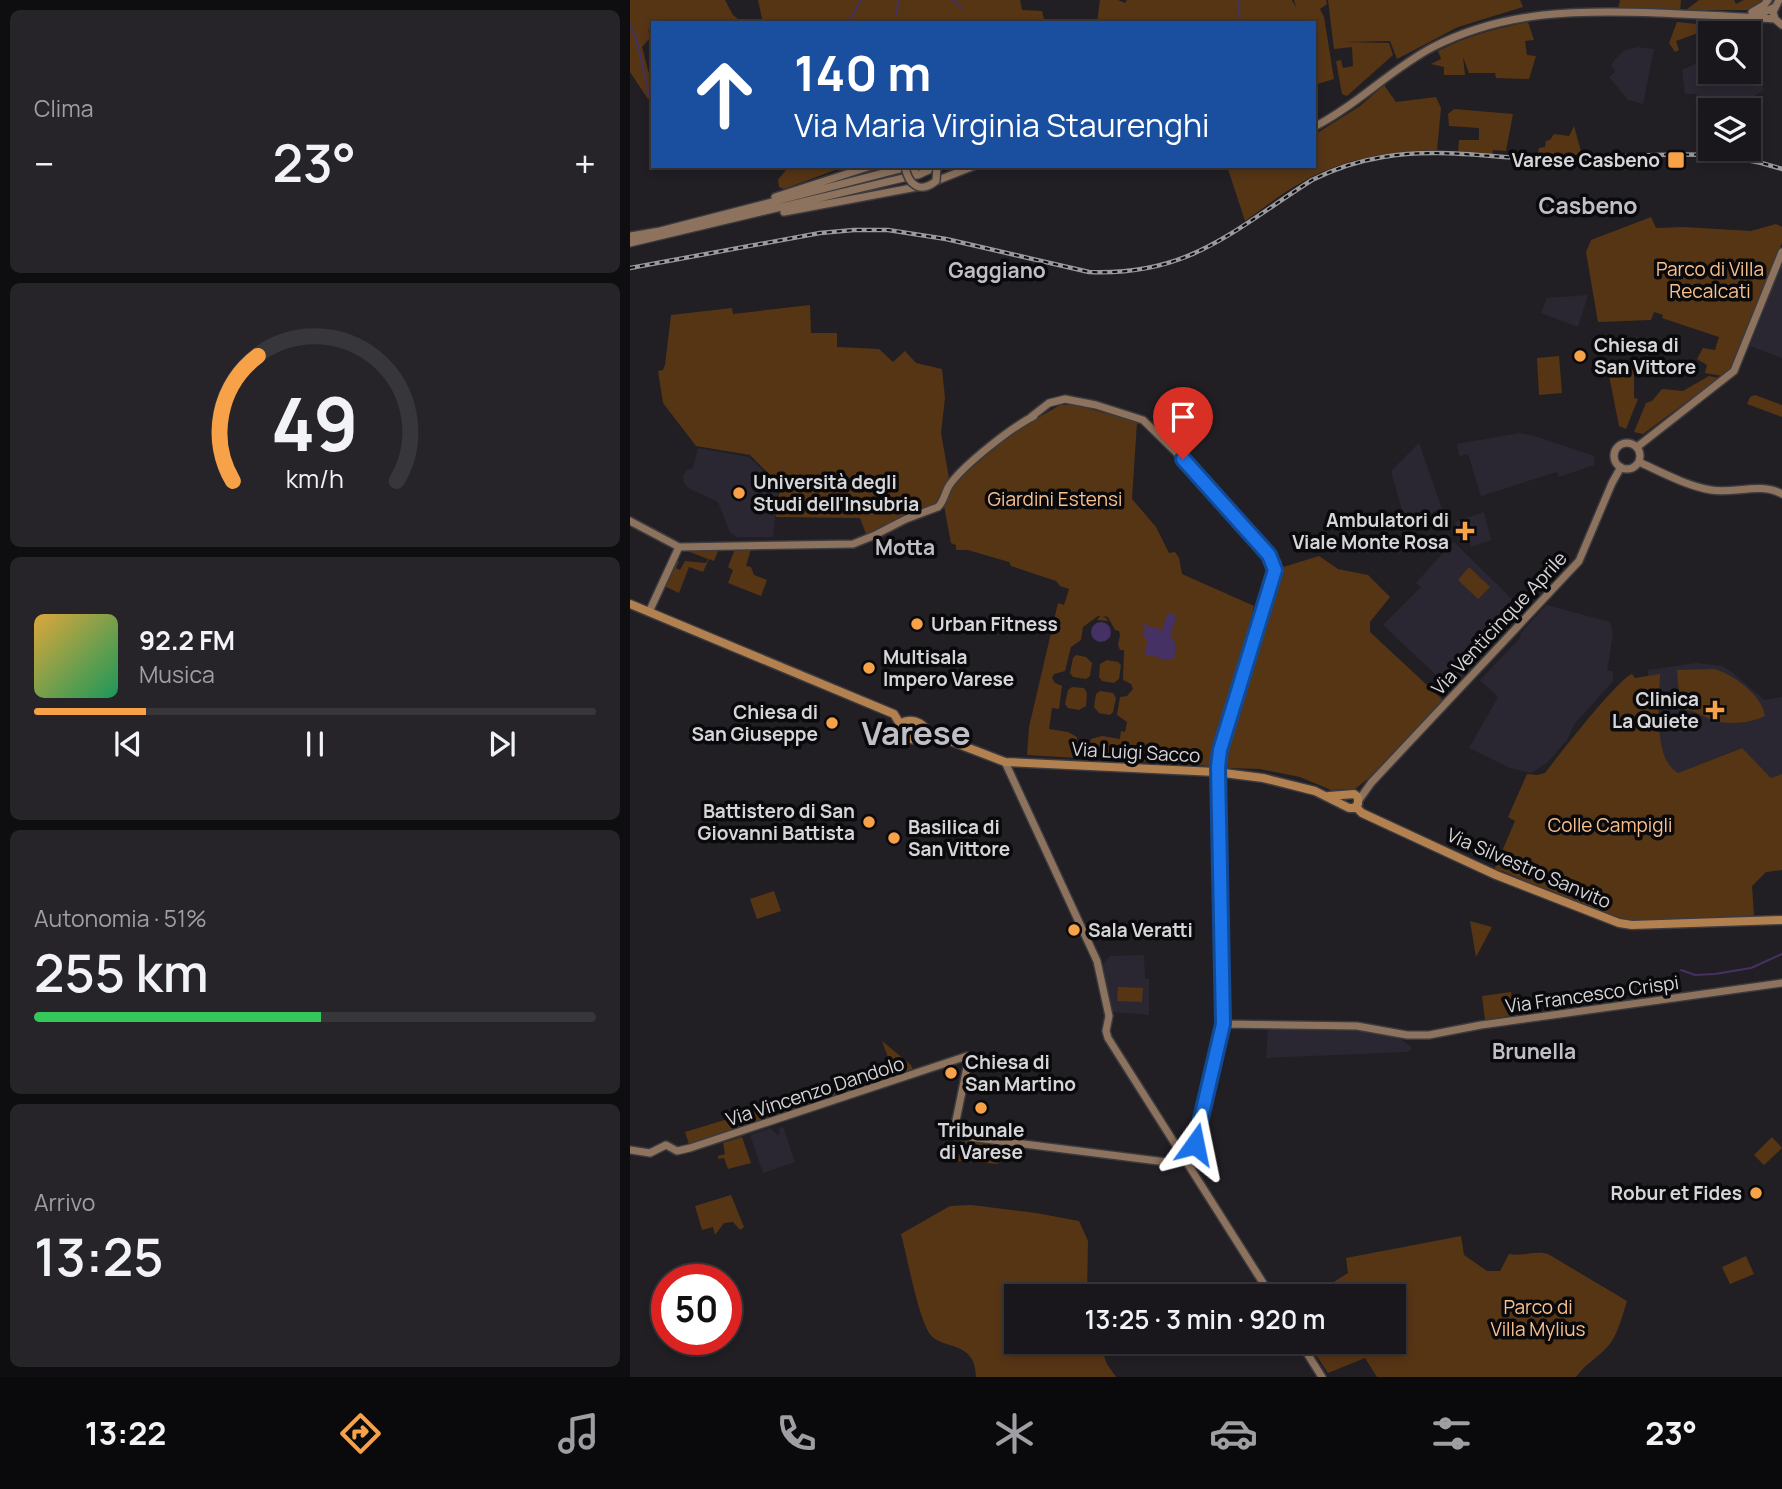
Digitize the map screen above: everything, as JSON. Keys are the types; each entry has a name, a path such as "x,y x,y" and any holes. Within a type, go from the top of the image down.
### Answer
{"main road":[{"path":"630,604 894,714 900,724 901,734 906,738 918,741 925,735 922,725 916,722 907,720 900,724"},
{"name":"Via Luigi Sacco","path":"925,735 1005,762 1219,773 1284,781 1329,796"},
{"path":"1329,796 1350,794"},
{"path":"1329,796 1351,809 1357,803 1350,794"},
{"path":"1345,805 1344,797 1350,794"},
{"name":"Via Silvestro Sanvito","path":"1357,803 1362,813 1496,874 1619,923 1632,925 1782,920"}],"street":[{"path":"1740,15 1762,13 1774,2"},
{"path":"1774,2 1775,19"},
{"path":"1316,126 1433,47 1484,26 1512,19 1542,13 1581,11 1740,15 1775,19 1782,25"},
{"path":"737,215 866,168"},
{"path":"906,168 909,180 917,187"},
{"path":"630,243 913,169 925,174 933,168"},
{"path":"934,168 936,181"},
{"path":"630,236 737,215 928,187 969,168"},
{"path":"1637,447 1734,371 1782,253"},
{"path":"630,522 679,547 853,544 932,510 942,502 947,487 953,480 1002,438 1059,401 1076,400 1141,419 1183,459 1269,555 1275,570 1220,750 1223,1024 1195,1144 1185,1159"},
{"path":"1628,443 1637,447 1639,462 1632,468 1621,467 1615,461 1616,448 1628,443"},
{"path":"1639,462 1705,489 1722,491 1768,488 1782,494"},
{"name":"Via Venticinque Aprile","path":"1357,803 1371,783 1579,561 1621,467"},
{"path":"649,612 679,547"},
{"path":"1005,762 1097,961 1109,1018 1106,1031 1111,1042 1264,1284"},
{"name":"Via Venticinque Aprile","path":"1350,794 1371,783"},
{"name":"Via Francesco Crispi","path":"1223,1024 1357,1026 1407,1035 1429,1035 1481,1025 1782,983"},
{"name":"Via Vincenzo Dandolo","path":"630,1150 650,1153 666,1145 677,1151 692,1148 967,1056 953,1135 1174,1163 1185,1159"},
{"path":"1308,1354 1322,1377"}],"shaded area":[{"path":"1638,47 1654,49 1643,104 1628,100 1609,77 1615,72 1611,65 1616,58 1625,50"},
{"path":"1698,63 1698,84 1761,83 1764,90 1751,98 1698,98 1696,94 1685,94 1682,70"},
{"path":"1782,263 1782,358 1750,346"},
{"path":"1588,295 1578,327 1541,313 1547,298"},
{"path":"1519,433 1594,456 1594,465 1559,477 1557,472 1481,496 1468,454 1459,456 1457,444"},
{"path":"1419,443 1442,509 1405,521 1391,471"},
{"name":"Università degli Studi dell'Insubria","path":"698,448 749,457 770,477 778,491 773,537 736,537 730,532 718,502 690,489 684,483 683,476 687,470 693,468"},
{"name":"Ambulatori di Viale Monte Rosa","path":"1484,512 1491,540 1471,547 1467,533 1460,535 1455,522"},
{"path":"1452,543 1524,611 1451,689 1383,625 1421,587 1416,583"},
{"path":"1546,605 1610,622 1613,634 1607,671 1613,671 1613,681 1575,723 1567,740 1547,763 1531,773 1510,768 1469,748 1498,697 1480,680 1521,637 1520,634"},
{"path":"1101,622 1108,625 1111,632 1108,639 1101,642 1094,639 1091,632 1094,625"},
{"path":"1142,625 1157,627 1165,636 1173,638 1176,649 1174,658 1167,660 1146,655 1145,645 1149,644 1143,635 1145,629"},
{"name":"Clinica La Quiete","path":"1697,663 1722,666 1764,700 1782,697 1782,774 1771,778 1741,748 1678,773 1670,768 1660,745 1660,675 1648,676 1648,670"},
{"path":"1144,955 1145,979 1149,979 1149,1015 1113,1012 1102,966 1110,956"},
{"path":"1268,1027 1354,1028 1401,1039 1411,1047 1410,1051 1405,1052 1266,1058"},
{"path":"783,1127 795,1162 763,1173 750,1135 771,1128 777,1135 780,1133 779,1128"}],"green space":[{"path":"630,0 725,0 733,15 740,21 651,21 651,33 648,29 650,38 642,47 651,81 651,98 648,99 630,72"},
{"path":"758,0 1020,0 1022,10 1042,11 1044,21 763,21"},
{"path":"1100,0 1118,0 1125,3 1127,0 1292,0 1296,8 1294,0 1326,0 1327,4 1320,9 1324,17 1334,79 1316,84 1316,21 1097,21"},
{"path":"1328,0 1520,0 1523,7 1458,27 1397,59 1390,41 1341,42 1389,43 1393,55 1347,96 1342,94 1336,61 1341,60 1343,68 1353,66 1352,47 1334,49"},
{"path":"1620,0 1681,0 1680,11 1618,9"},
{"path":"1699,0 1734,0 1736,4 1744,0 1764,0 1753,10 1686,10"},
{"path":"1528,22 1534,40 1525,41 1527,55 1536,56 1529,79 1496,78 1495,73 1469,73 1463,57 1465,75 1444,75 1444,67 1431,64 1441,59 1438,51 1460,41"},
{"path":"1677,22 1696,24 1698,27 1698,33 1676,41 1679,50 1675,52 1669,43"},
{"path":"1384,85 1396,102 1436,97 1441,108 1437,150 1385,154 1352,161 1296,185 1245,221 1228,168 1316,168 1316,134 1360,106"},
{"path":"1454,109 1513,114 1506,151 1493,150 1492,155 1458,152 1459,140 1479,140 1479,128 1449,126 1448,114"},
{"path":"1574,126 1582,155 1537,157 1539,148 1545,147 1546,141 1554,134 1569,136"},
{"path":"787,168 841,168 784,189 779,187 778,180"},
{"name":"Parco di Villa Recalcati","path":"1651,217 1656,228 1751,231 1776,224 1782,227 1782,243 1731,368 1722,376 1705,373 1707,365 1697,359 1703,348 1715,350 1719,337 1662,318 1663,315 1654,312 1651,320 1598,322 1586,252 1591,240"},
{"path":"810,305 811,333 837,333 837,347 879,349 893,362 905,351 916,363 942,369 945,398 941,433 949,478 935,504 866,534 860,518 776,517 779,492 771,476 750,455 696,446 663,403 658,371 663,370 665,365 671,315 732,308 733,314"},
{"path":"1559,356 1562,393 1539,395 1537,358"},
{"path":"1634,365 1634,398 1638,399 1626,429 1619,426 1608,370 1611,369 1612,374 1623,374 1624,367"},
{"path":"1709,376 1719,378 1643,434 1634,432 1646,403 1652,401 1662,389 1683,391"},
{"path":"1755,395 1782,405 1782,417 1747,404 1750,397"},
{"name":"Giardini Estensi","path":"1060,405 1076,405 1137,422 1132,499 1156,527 1169,553 1175,552 1179,558 1182,574 1254,606 1214,761 1210,766 1027,755 1029,727 1058,603 1064,605 1069,589 1060,586 1056,581 1011,566 1009,562 968,550 956,550 956,545 951,543 944,506 956,481 1014,432","holes":["1100,616 1097,620 1109,621 1103,616 1108,617 1115,630 1119,631 1118,645 1120,650 1124,650 1123,680 1131,684 1133,689 1127,696 1120,697 1117,715 1127,722 1125,732 1121,731 1120,739 1102,736 1091,739 1089,748 1076,747 1077,737 1068,732 1049,729 1052,708 1059,709 1062,686 1052,678 1054,674 1065,671 1071,647 1081,640 1083,627"]},
{"path":"689,549 719,549 714,561 709,559 703,572 689,567 679,593 664,586 676,560 679,561 676,568 680,570 685,561 706,563 708,559 690,552"},
{"path":"735,549 751,549 746,566 751,567 754,575 767,580 761,596 728,583 733,570 728,567"},
{"path":"1319,556 1338,569 1368,575 1390,597 1370,622 1370,632 1443,700 1370,777 1355,789 1331,790 1300,777 1260,769 1228,768 1222,762 1223,749 1280,568"},
{"path":"1469,567 1490,587 1478,599 1458,580"},
{"path":"1076,655 1086,657 1092,663 1090,676 1086,679 1073,677 1070,673"},
{"path":"1107,660 1121,665 1119,679 1114,683 1102,681 1099,677 1100,664"},
{"path":"1714,669 1730,676 1753,693 1765,716 1727,723 1685,710 1679,695 1677,670"},
{"name":"Colle Campigli","path":"1632,674 1635,678 1660,674 1661,742 1670,766 1678,773 1742,748 1771,778 1782,774 1782,870 1766,872 1752,886 1754,916 1634,921 1610,916 1494,870 1515,821 1508,817 1527,774 1545,773 1602,703"},
{"path":"1072,687 1084,688 1087,693 1086,706 1079,710 1068,708 1065,704 1068,690"},
{"path":"1100,691 1113,693 1116,698 1110,715 1099,713 1094,707 1096,694"},
{"path":"774,891 781,911 757,919 750,899"},
{"path":"1470,921 1492,927 1476,957"},
{"path":"1118,987 1143,988 1142,1002 1117,1001"},
{"path":"1511,992 1515,1015 1485,1020 1482,996"},
{"path":"882,1041 911,1065 913,1070 895,1076"},
{"path":"839,1085 843,1095 689,1144 685,1132"},
{"path":"742,1137 751,1163 728,1169 724,1158 718,1159 718,1156 725,1154 723,1143"},
{"path":"1772,1137 1782,1148 1764,1165 1754,1155"},
{"path":"961,1139 1001,1143 998,1164 958,1161"},
{"path":"731,1195 744,1227 740,1230 733,1222 724,1223 715,1235 713,1227 702,1230 695,1206"},
{"path":"971,1205 1079,1221 1088,1241 1087,1284 1004,1284 1004,1354 1103,1354 1116,1377 976,1377 974,1365 964,1351 941,1342 929,1333 917,1299 901,1234 950,1206"},
{"name":"Parco di Villa Mylius","path":"1461,1236 1464,1255 1487,1271 1500,1271 1509,1254 1548,1254 1627,1301 1618,1329 1609,1345 1576,1377 1377,1377 1365,1358 1328,1373 1315,1354 1406,1354 1406,1284 1331,1284 1348,1273 1346,1258"},
{"path":"1746,1256 1754,1274 1730,1284 1722,1267"}],"waterway":[{"path":"849,21 861,0"},
{"path":"897,14 898,0"},
{"path":"953,0 962,8"},
{"path":"1238,0 1240,21"},
{"path":"630,25 649,94"},
{"path":"1165,636 1171,618"},
{"path":"1681,970 1695,975 1715,974 1751,968 1782,954"}],"railway":[{"path":"630,268 820,233 888,230 946,239 1089,272 1124,271 1183,258 1209,246 1312,180 1329,172 1364,161 1402,154 1441,153 1538,159 1692,154 1722,156 1782,169"}],"place":[{"name":"Varese Casbeno","path":"1676,160"},
{"name":"Chiesa di San Vittore","path":"1580,356"},
{"name":"Università degli Studi dell'Insubria","path":"739,493"},
{"name":"Ambulatori di Viale Monte Rosa","path":"1465,531"},
{"name":"Urban Fitness","path":"917,624"},
{"name":"Multisala Impero Varese","path":"869,668"},
{"name":"Clinica La Quiete","path":"1715,710"},
{"name":"Chiesa di San Giuseppe","path":"832,723"},
{"name":"Battistero di San Giovanni Battista","path":"869,822"},
{"name":"Basilica di San Vittore","path":"894,838"},
{"name":"Sala Veratti","path":"1074,930"},
{"name":"Chiesa di San Martino","path":"951,1073"},
{"name":"Tribunale di Varese","path":"981,1108"},
{"name":"Robur et Fides","path":"1756,1193"}],"district":[{"name":"Casbeno","path":"1588,205"},
{"name":"Gaggiano","path":"997,270"},
{"name":"Motta","path":"905,547"},
{"name":"Varese","path":"916,732"},
{"name":"Brunella","path":"1534,1051"}],"route":[{"path":"1183,459 1269,555 1275,570 1220,750 1218,767 1223,1024 1195,1144"}]}
